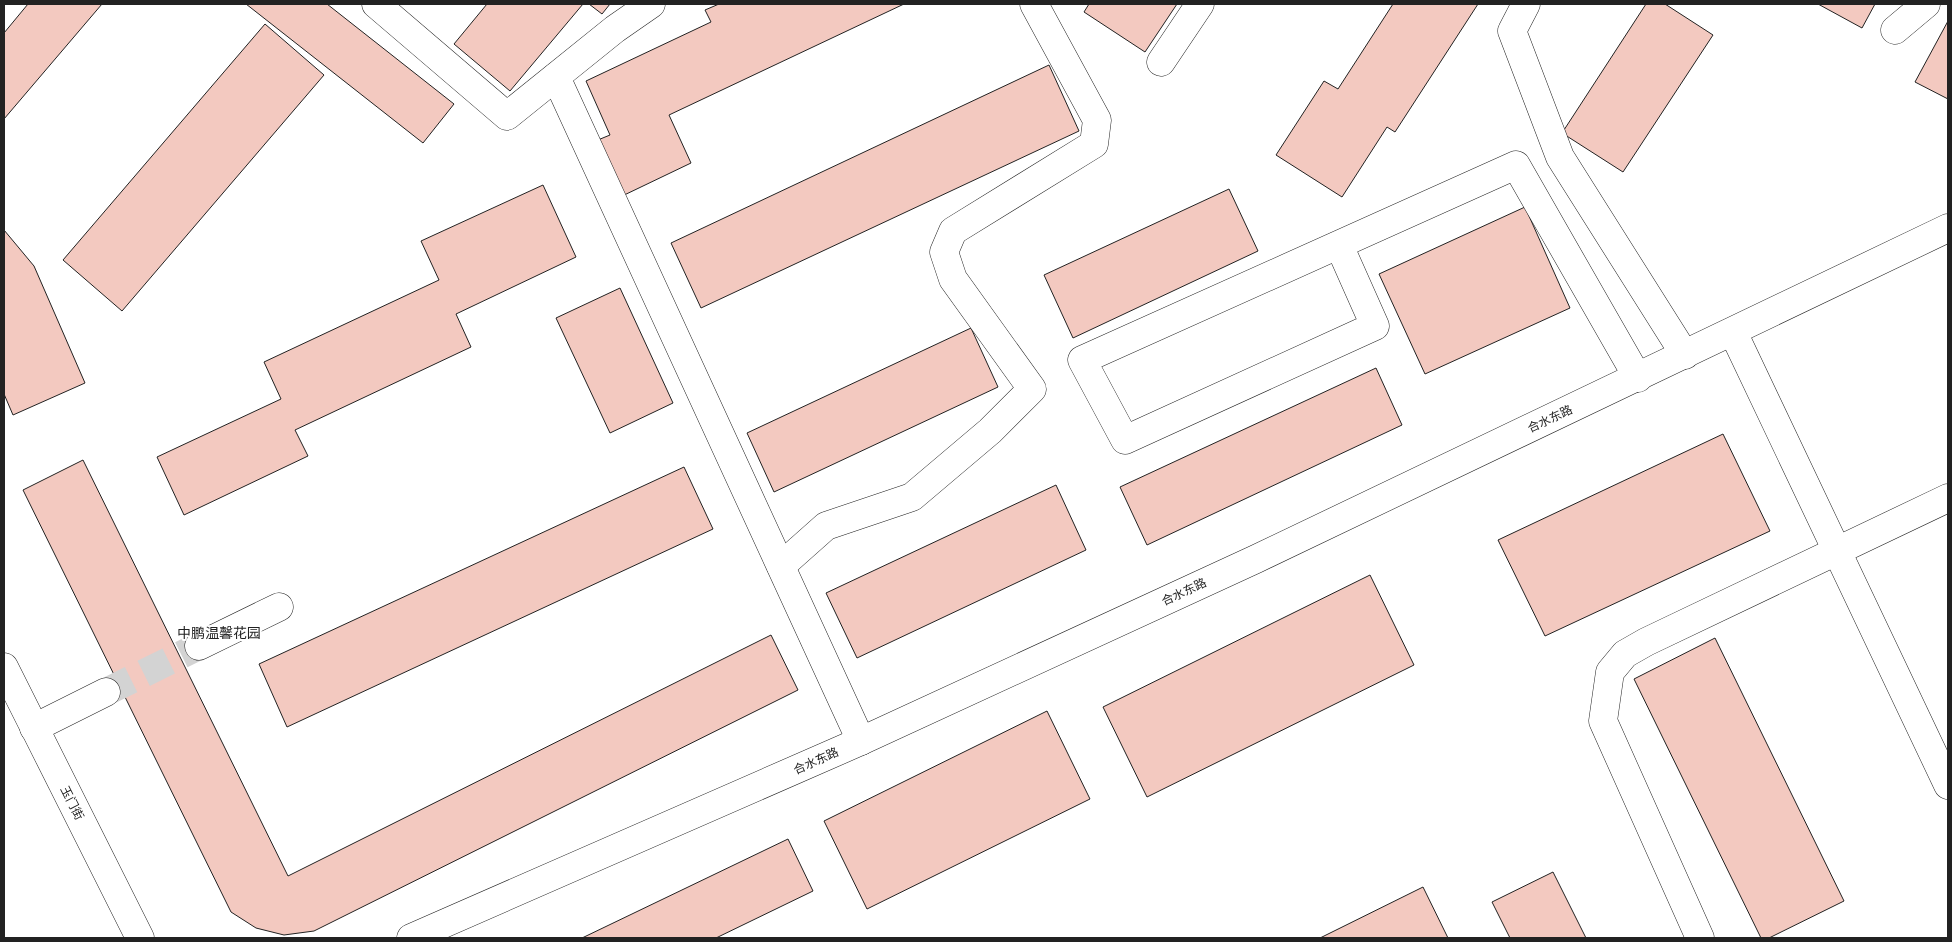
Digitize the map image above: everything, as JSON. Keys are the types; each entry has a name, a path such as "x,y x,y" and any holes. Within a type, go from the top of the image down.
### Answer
{"street":[{"path":"376,4 507,116 615,29 651,4"},
{"path":"781,566 826,526 912,497 990,431 1032,389 953,279 944,252 952,231 1094,144 1097,120 1034,4"},
{"path":"1161,62 1200,4"},
{"path":"1526,4 1512,30 1560,157 1685,355"},
{"path":"1895,30 1926,4"},
{"path":"556,76 861,741"},
{"path":"1339,245 1375,326 1125,440 1082,360 1516,165 1638,378"},
{"name":"合水东路","path":"412,938 861,741 1247,563 1638,378 1948,228"},
{"path":"1733,332 1948,784"},
{"path":"1700,938 1603,721 1610,672 1626,654 1646,642 1948,498"},
{"path":"198,646 279,607"},
{"name":"玉门街","path":"4,667 140,938"},
{"path":"34,728 106,692"}],"building":[{"path":"28,4 102,4 4,119 4,33"},
{"path":"246,4 327,4 454,104 423,143"},
{"path":"487,4 583,4 510,91 454,44"},
{"path":"589,4 610,4 602,14"},
{"path":"719,4 904,4 669,115 691,163 618,198 593,142 610,135 586,81 711,22 705,10"},
{"path":"1089,4 1177,4 1145,52 1084,12"},
{"path":"1393,4 1478,4 1395,132 1387,127 1342,197 1276,155 1324,81 1338,89"},
{"path":"1646,4 1665,4 1713,35 1623,172 1562,133"},
{"path":"1818,4 1875,4 1862,28"},
{"path":"1948,21 1948,99 1915,82"},
{"path":"265,24 324,75 122,311 63,260"},
{"path":"1049,65 1079,131 701,308 671,243"},
{"path":"543,185 576,257 456,314 471,347 295,430 308,456 184,515 157,457 281,399 264,362 439,280 421,241"},
{"path":"1229,189 1258,251 1073,338 1044,275"},
{"path":"1525,207 1570,308 1425,374 1379,274"},
{"path":"4,230 34,266 85,383 13,415 4,394"},
{"path":"620,288 673,403 610,433 556,318"},
{"path":"971,328 998,387 774,492 747,433"},
{"path":"1376,368 1402,425 1147,545 1120,487"},
{"path":"1723,434 1770,531 1545,636 1498,540"},
{"path":"83,460 288,876 771,635 798,690 314,931 284,935 256,928 231,912 23,490"},
{"path":"684,467 713,529 287,727 259,664"},
{"path":"1056,485 1086,550 857,658 826,593"},
{"path":"1370,575 1414,665 1147,797 1103,707"},
{"path":"1715,638 1844,901 1769,938 1761,938 1634,679"},
{"path":"1047,711 1090,799 867,909 824,821"},
{"path":"788,839 813,891 716,938 582,938"},
{"path":"1553,872 1586,938 1510,938 1492,902"},
{"path":"1423,887 1448,938 1320,938"}],"tunnel":[{"path":"106,692 199,646"}],"district":[{"name":"中鹏温馨花园","path":"219,633"}]}
